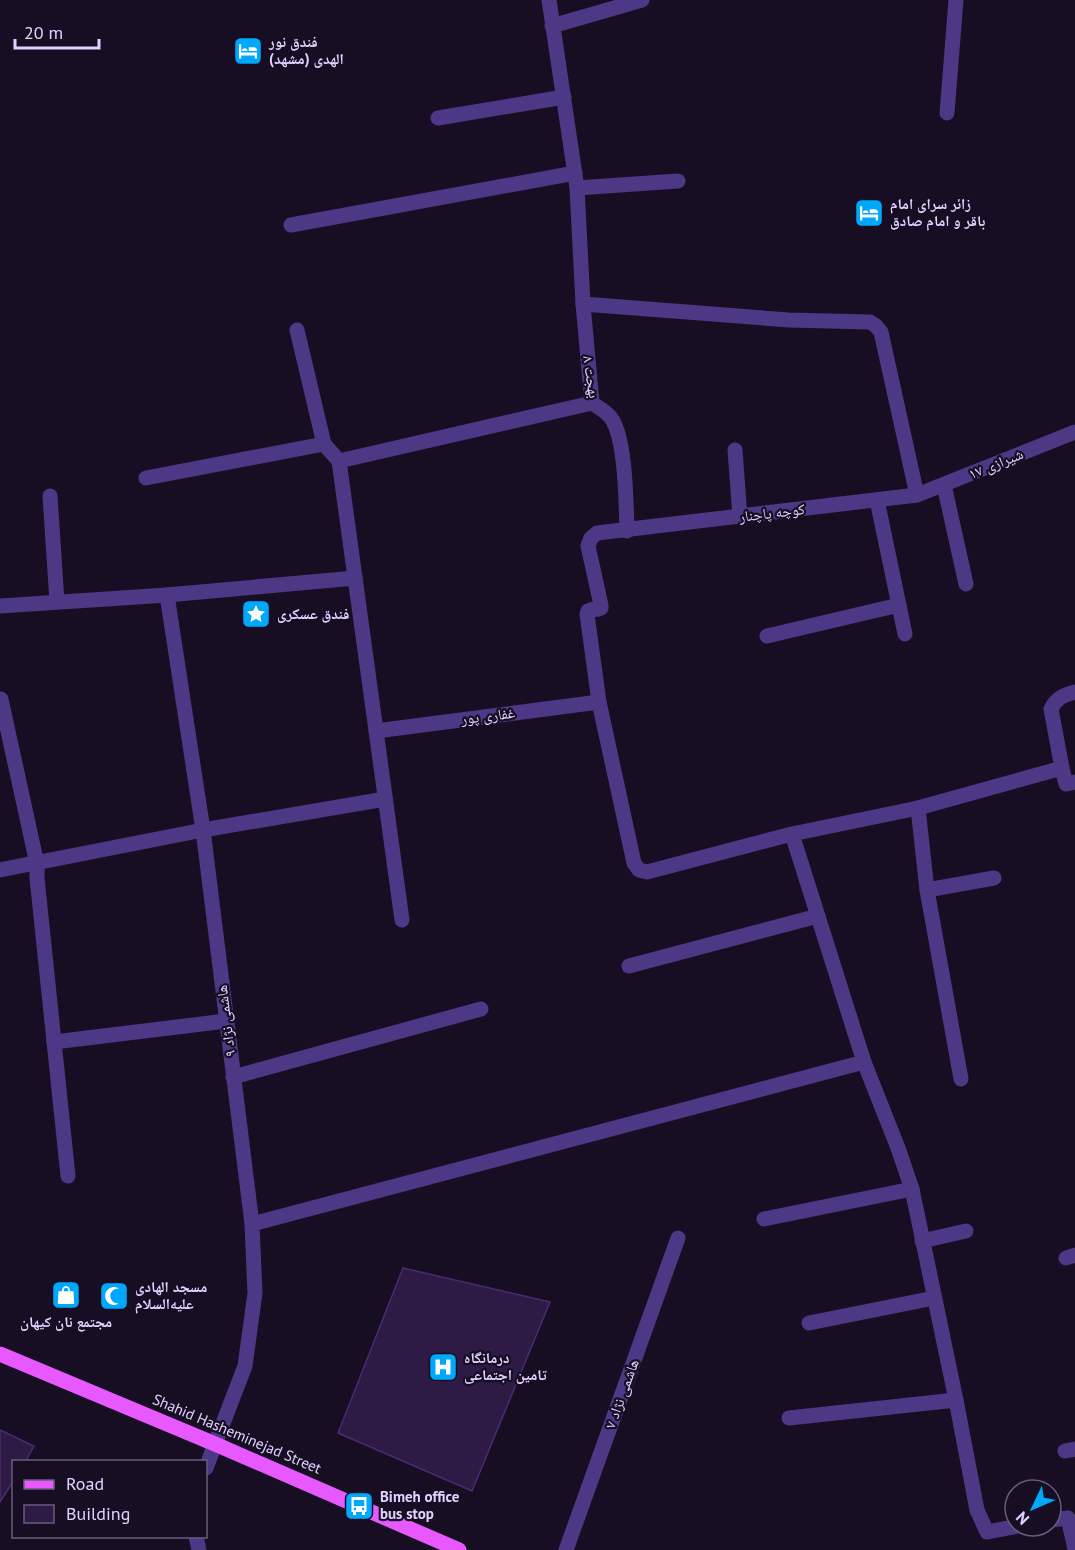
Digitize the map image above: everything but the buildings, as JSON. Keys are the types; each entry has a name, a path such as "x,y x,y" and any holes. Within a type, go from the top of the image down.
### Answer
{"main road":[{"name":"Shahid Hasheminejad Street","path":"0,1354 459,1550"}],"street":[{"name":"بهجت ۸","path":"549,0 576,180 583,304 592,403 611,417 618,432 625,478 627,531"},
{"path":"552,26 642,0"},
{"path":"947,113 956,0"},
{"path":"438,118 564,97"},
{"path":"291,225 576,180 678,181"},
{"path":"583,304 789,320 870,322 881,332 917,495"},
{"path":"297,330 324,444 339,461 402,920"},
{"path":"339,461 592,403"},
{"name":"شیرازی ۱۷","path":"917,495 1075,432"},
{"path":"146,478 324,444"},
{"path":"735,450 740,517"},
{"path":"944,485 966,584"},
{"name":"کوچه پاچنار","path":"627,531 917,495"},
{"path":"50,496 57,602"},
{"path":"877,500 905,634"},
{"path":"627,531 597,533 591,538 588,546 602,605 598,610 588,610 587,614 599,702 634,863 639,870 647,872 792,834 918,808 1062,768"},
{"path":"0,606 167,595 355,578"},
{"name":"هاشمی نژاد ۹","path":"167,595 203,830 252,1224 255,1293 245,1366 207,1465"},
{"path":"767,636 899,605"},
{"path":"1075,692 1063,696 1055,702 1051,709 1066,784 1075,782"},
{"path":"1,699 37,864 68,1176"},
{"name":"غفاری پور","path":"376,731 599,702"},
{"path":"0,870 203,830 385,799"},
{"path":"918,808 927,890 961,1079"},
{"path":"792,834 864,1062 912,1189 956,1400 976,1510 987,1532 1003,1529"},
{"path":"927,890 993,878"},
{"path":"629,966 818,916"},
{"path":"233,1077 481,1009"},
{"path":"54,1042 226,1021"},
{"path":"252,1224 864,1062"},
{"path":"764,1219 912,1189"},
{"path":"922,1242 966,1231"},
{"name":"هاشمی نژاد ۷","path":"566,1550 678,1238"},
{"path":"810,1323 934,1298"},
{"path":"789,1418 956,1400"},
{"path":"1063,1519 1068,1518 1075,1549"}],"place":[{"name":"فندق نور الهدى (مشهد)","path":"248,51"},
{"name":"زائر سرای امام باقر و امام صادق","path":"869,213"},
{"name":"فندق عسکری","path":"256,614"},
{"name":"مجتمع نان کیهان","path":"66,1295"},
{"name":"مسجد الهادی علیه‌السلام","path":"114,1296"},
{"name":"درمانگاه تامین اجتماعی","path":"443,1367"},
{"name":"Bimeh office bus stop","path":"359,1506"}]}
